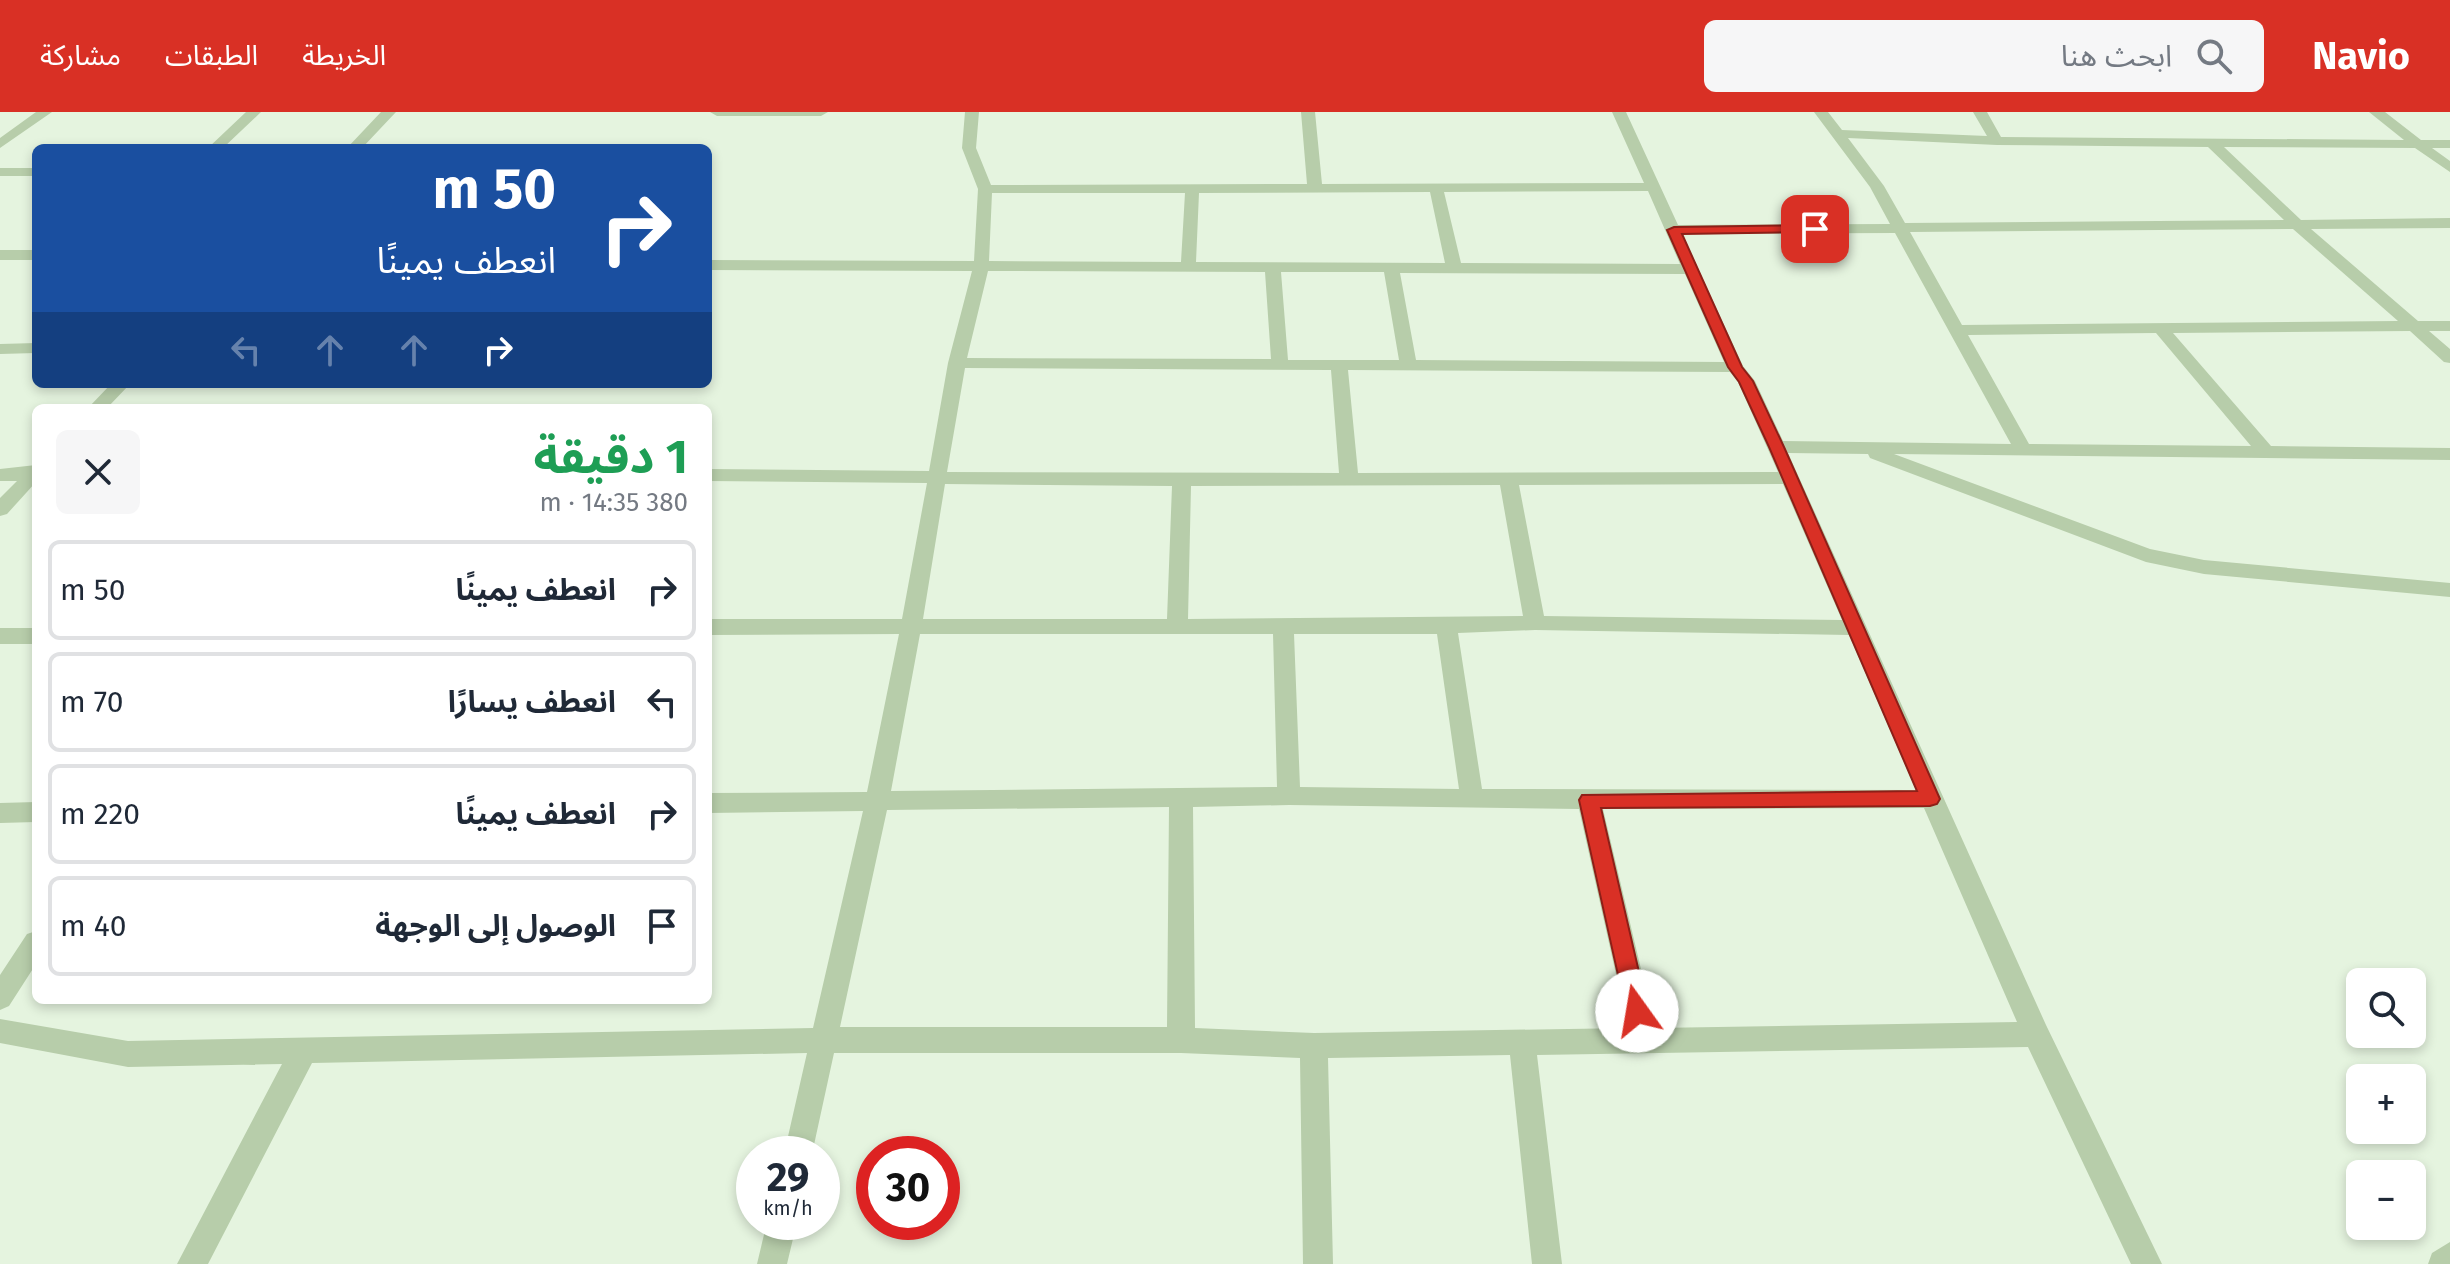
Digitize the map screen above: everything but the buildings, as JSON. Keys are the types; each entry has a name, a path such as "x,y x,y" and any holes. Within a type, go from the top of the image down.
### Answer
{"street":[{"path":"0,144 45,112"},
{"path":"219,144 254,112"},
{"path":"358,144 389,112"},
{"path":"717,112 821,112"},
{"path":"802,1136 877,801 957,363 981,268 985,189 969,148 972,112"},
{"path":"1308,112 1315,188"},
{"path":"1619,112 1735,367 1746,381 1776,447 2036,1034 2147,1264"},
{"path":"1821,112 1877,186 2024,451"},
{"path":"1980,112 1997,141"},
{"path":"2376,112 2450,168"},
{"path":"1840,134 1997,141 2450,144"},
{"path":"2211,142 2298,225 2450,358"},
{"path":"0,172 32,172"},
{"path":"985,189 1653,187"},
{"path":"1436,188 1454,269"},
{"path":"1188,269 1192,189"},
{"path":"1674,230 2450,223"},
{"path":"0,255 32,255"},
{"path":"712,265 1692,269"},
{"path":"1273,268 1280,365"},
{"path":"1391,269 1409,366"},
{"path":"1955,330 2450,326"},
{"path":"2160,328 2267,453"},
{"path":"0,349 32,348"},
{"path":"957,363 1735,367"},
{"path":"1339,366 1349,479"},
{"path":"101,404 117,388"},
{"path":"1776,447 2450,454"},
{"path":"1861,448 2146,555 2204,567 2450,590"},
{"path":"0,475 32,473"},
{"path":"712,475 1182,480 1789,478"},
{"path":"0,510 32,476"},
{"path":"1508,478 1535,623"},
{"path":"1177,627 1182,480"},
{"path":"712,627 1283,627 1535,623 1854,628"},
{"path":"1446,626 1472,799"},
{"path":"1283,627 1289,796"},
{"path":"0,636 32,636"},
{"path":"712,803 1289,796 1589,800 1930,799"},
{"path":"1181,797 1181,1040"},
{"path":"1589,800 1644,1041"},
{"path":"0,813 32,812"},
{"path":"0,998 32,948"},
{"path":"0,1031 128,1054 826,1040 1181,1040 1314,1046 2036,1034"},
{"path":"1522,1041 1547,1264"},
{"path":"1314,1046 1318,1264"},
{"path":"192,1264 303,1052"},
{"path":"772,1264 778,1240"},
{"path":"2443,1264 2450,1257"}],"route":[{"path":"1637,1011 1589,800 1930,799 1776,447 1746,381 1735,367 1674,230 1815,229"}]}
